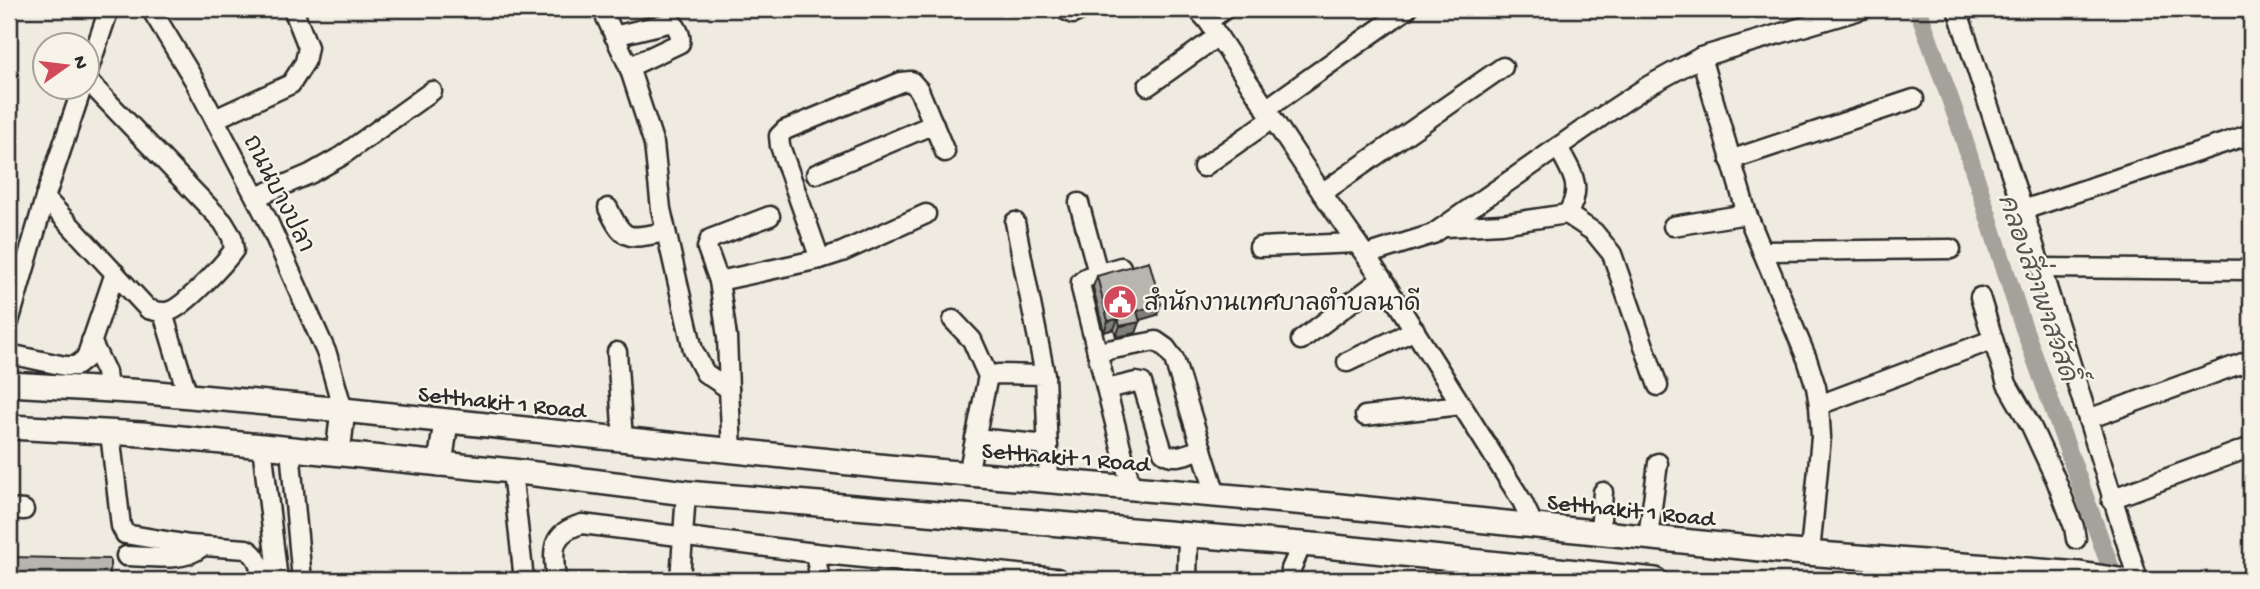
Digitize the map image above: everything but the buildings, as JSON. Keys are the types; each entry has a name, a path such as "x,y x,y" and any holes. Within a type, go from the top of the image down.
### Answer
{"main road":[{"name":"Setthakit 1 Road","path":"9,383 343,410 732,452 1131,487 1810,553 2080,574 2119,580"},
{"path":"338,453 343,410"},
{"path":"440,464 446,422"},
{"path":"9,426 142,434 338,453 687,493 1303,544 1483,572 1655,580"}],"street":[{"path":"101,32 109,9"},
{"name":"ถนนบางปลา","path":"151,9 194,80 288,263 327,354 343,410"},
{"path":"215,119 291,84 305,62 308,47 293,9"},
{"path":"602,9 629,67 654,144 661,209 693,350 705,373 729,389"},
{"path":"1063,9 1073,14 1083,9"},
{"path":"1148,86 1208,22 1225,9"},
{"path":"1203,167 1408,9"},
{"path":"1259,247 1362,249 1426,237 1648,86 1701,57 1863,9"},
{"path":"1962,10 2138,580"},
{"path":"614,36 672,22 676,26 680,43 629,67"},
{"path":"1208,22 1415,330 1522,501 1534,526"},
{"path":"1701,57 1747,214 1807,359 1819,405 1821,438 1810,553"},
{"path":"1322,193 1503,67"},
{"path":"820,259 780,146 779,136 785,130 901,82 911,81 919,90 945,152"},
{"path":"256,197 310,174 340,157 432,91"},
{"path":"45,198 148,309 163,313 173,310 222,267 233,250 232,237 223,222 102,96"},
{"path":"1730,160 1914,99"},
{"path":"9,322 45,198 77,102"},
{"path":"816,174 934,124"},
{"path":"2023,210 2251,134"},
{"path":"1558,147 1575,179 1577,190 1575,202 1567,214"},
{"path":"1079,203 1098,273"},
{"path":"608,208 618,228 626,235 638,237 666,232"},
{"path":"719,281 842,252 926,214"},
{"path":"1444,227 1501,224 1567,214 1594,232 1612,254 1658,386"},
{"path":"1672,226 1747,214"},
{"path":"732,452 727,337 719,281 707,248 710,239 770,216"},
{"path":"1015,222 1045,375 1049,481"},
{"path":"1762,251 1951,249"},
{"path":"1121,267 1087,277 1081,282 1131,487"},
{"path":"2041,268 2251,270"},
{"path":"9,354 76,366 86,358 115,273"},
{"path":"1301,340 1382,279"},
{"path":"1980,297 2007,384 2031,426 2056,480 2077,539"},
{"path":"163,313 188,396"},
{"path":"953,320 972,340 988,376 968,474"},
{"path":"1347,362 1415,330"},
{"path":"1819,405 1992,340"},
{"path":"91,341 106,372 108,390"},
{"path":"1097,352 1156,341 1166,348 1174,359 1216,495"},
{"path":"617,352 623,440"},
{"path":"2088,419 2251,360"},
{"path":"988,376 1045,375"},
{"path":"1107,389 1142,383 1163,452 1174,457 1202,449"},
{"path":"1365,415 1461,405"},
{"path":"110,433 121,526 125,534 202,546 246,549 253,553 259,564 261,580"},
{"path":"975,438 1048,445"},
{"path":"262,446 278,580"},
{"path":"2112,499 2251,447"},
{"path":"290,449 302,580"},
{"path":"1648,537 1658,463"},
{"path":"512,471 523,580"},
{"path":"1600,533 1603,492"},
{"path":"680,580 687,493"},
{"path":"556,580 553,556 556,540 569,528 582,524 1061,580"},
{"path":"1187,580 1188,534"},
{"path":"1291,580 1291,569 1303,544"},
{"path":"126,556 189,555 202,546"},
{"path":"815,553 820,580"}],"waterway":[{"name":"คลองสี่วาพาสวัสดิ์","path":"1918,9 1959,124 2021,320 2115,580"}],"place":[{"name":"สำนักงานเทศบาลตำบลนาดี","path":"1120,302"}]}
